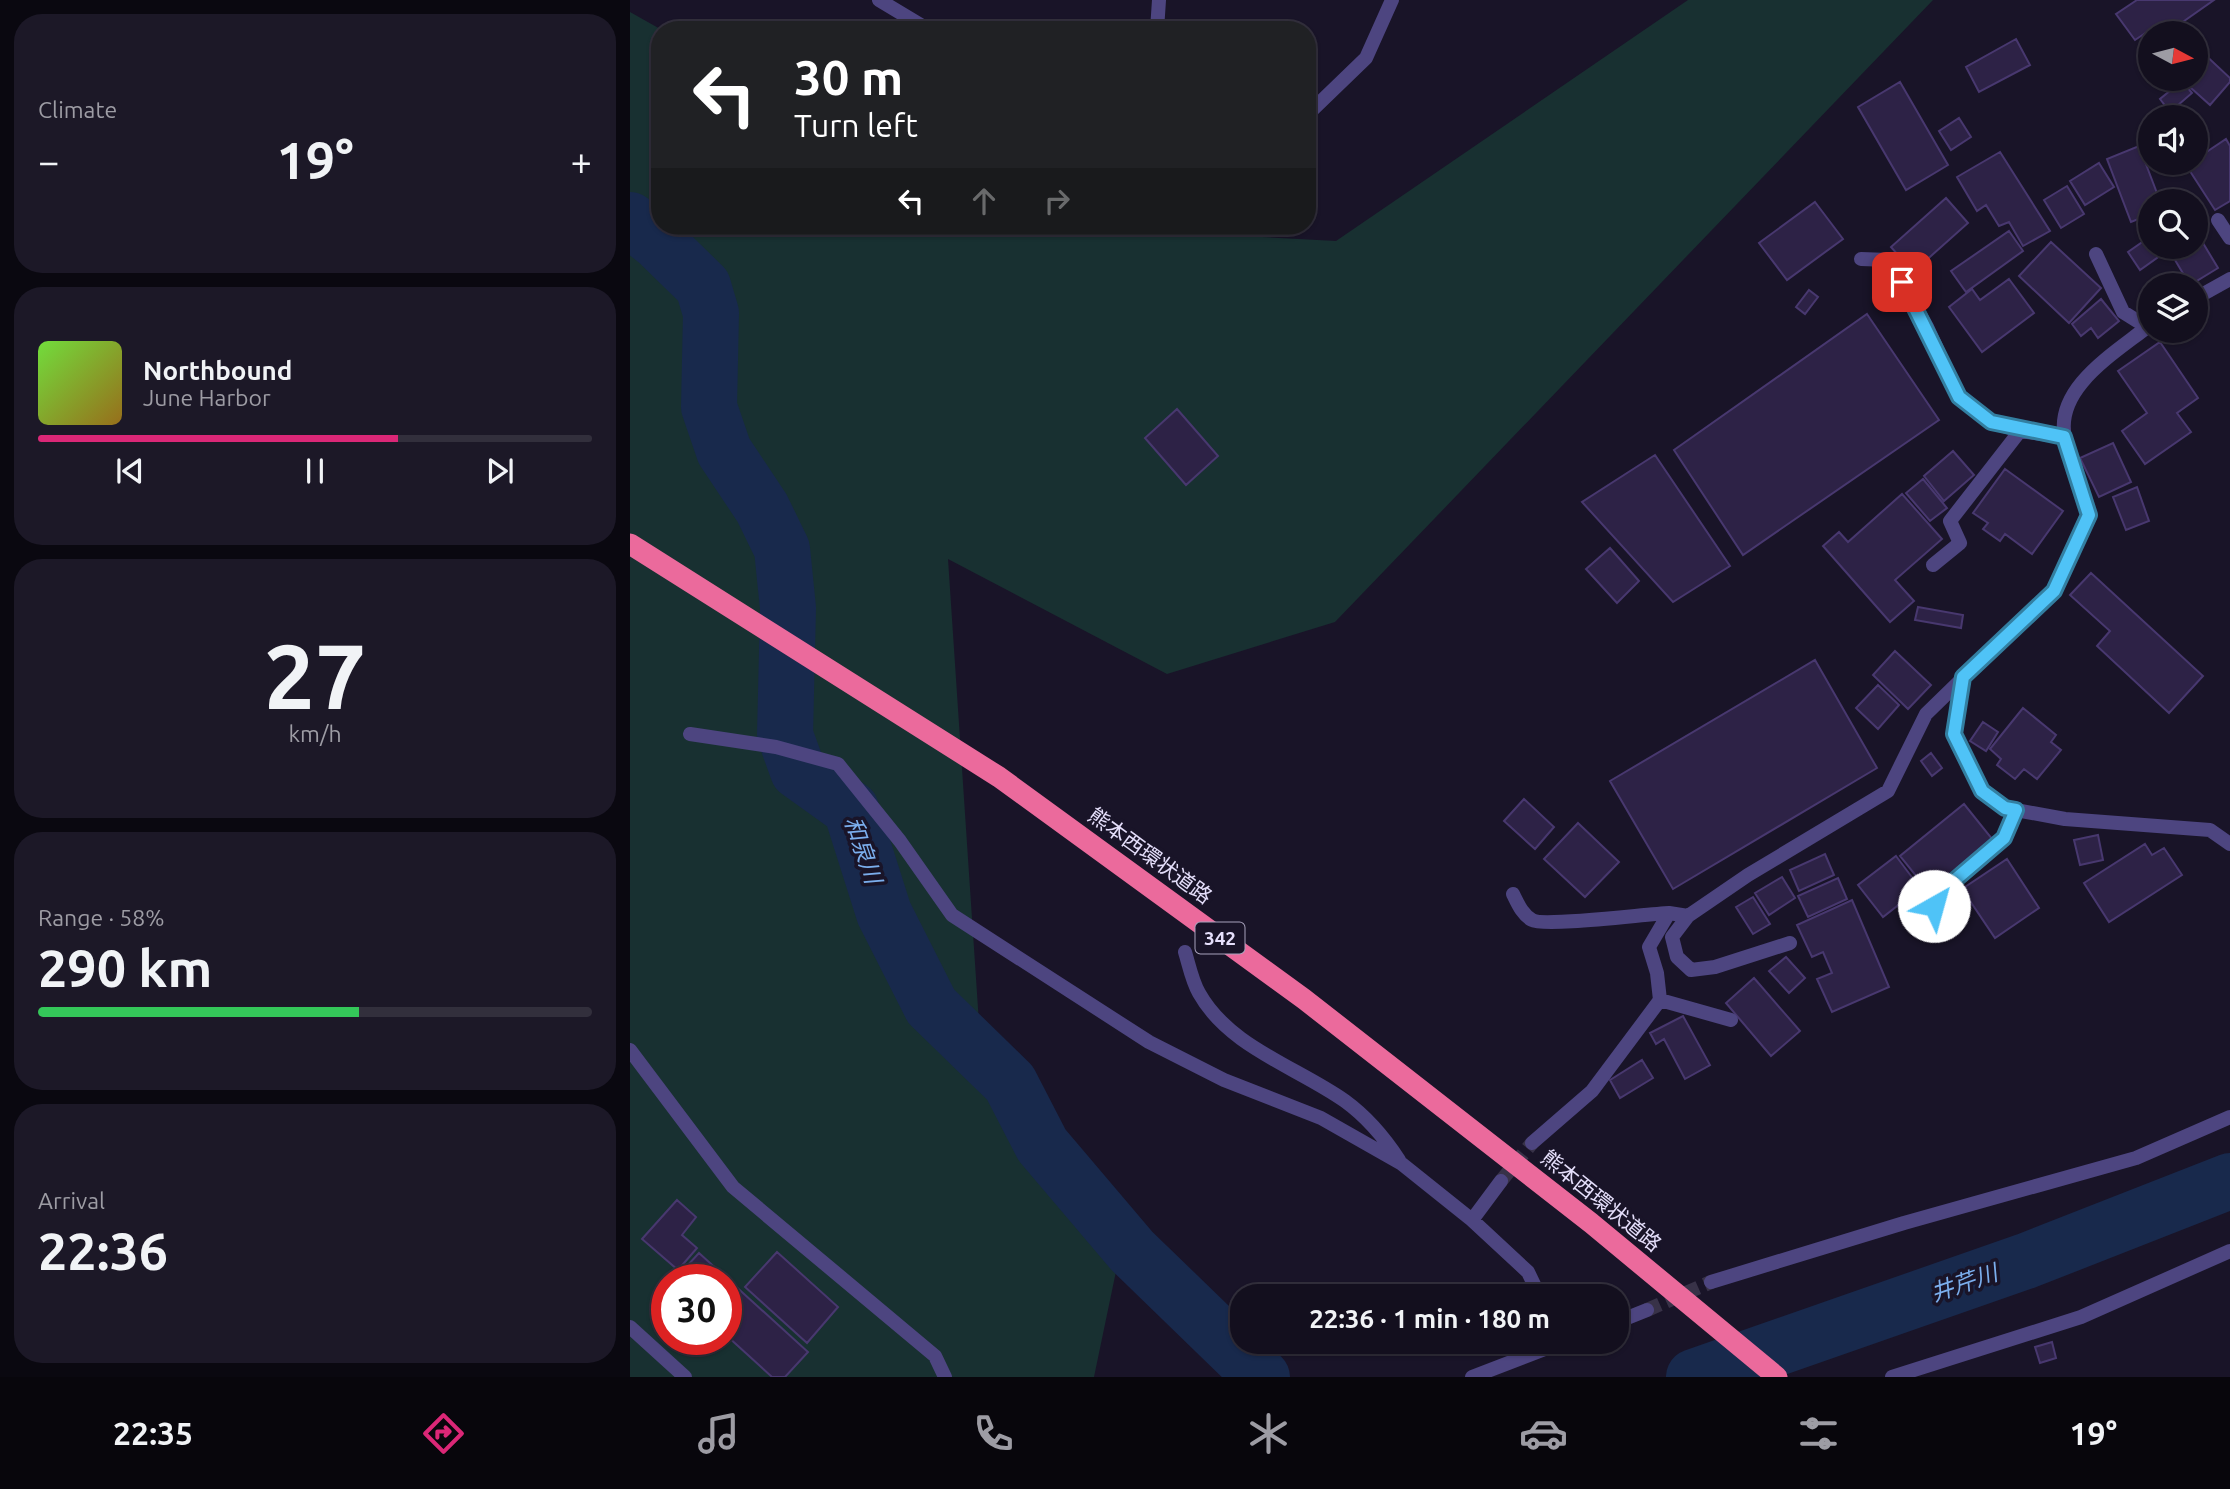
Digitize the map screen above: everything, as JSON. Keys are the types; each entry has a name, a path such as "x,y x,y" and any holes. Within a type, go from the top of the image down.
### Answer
{"highway":[{"name":"熊本西環状道路","path":"630,544 999,777 1304,999 1591,1223 1777,1377"}],"street":[{"path":"878,0 914,21"},
{"path":"1158,21 1159,0"},
{"path":"1316,106 1366,58 1392,0"},
{"path":"2218,220 2230,238"},
{"path":"2096,254 2123,312 2138,320"},
{"path":"1861,258 1889,260 1927,327 1959,397 1991,422 2064,437"},
{"path":"2208,291 2230,279"},
{"path":"1790,943 1715,967 1691,970 1677,957 1672,937 1688,916 1748,875 1888,791 1926,714 2054,591 2089,515 2064,437 2064,414 2077,387 2138,335"},
{"path":"1933,565 1960,543 1950,521 2020,430"},
{"path":"1963,677 1954,734 1982,791 2005,808 2065,819 2210,830 2230,844"},
{"path":"690,734 776,747 838,764 900,841 951,915 1149,1042 1224,1080 1321,1118 1402,1164 1472,1220 1528,1272 1534,1284"},
{"path":"1934,906 1935,897 2004,838 2016,810"},
{"path":"1513,894 1521,910 1534,921 1553,924 1615,915 1668,913 1688,916"},
{"path":"1532,1143 1591,1091 1660,1000 1657,973 1648,947 1668,913"},
{"path":"1185,952 1198,993 1222,1023 1256,1049 1345,1101 1379,1131 1402,1164"},
{"path":"1660,1000 1731,1020"},
{"path":"630,1050 733,1187 935,1356 945,1377"},
{"path":"1711,1282 1905,1223 2136,1158 2230,1117"},
{"path":"1472,1220 1501,1181"},
{"path":"1892,1377 2081,1317 2230,1251"},
{"path":"1629,1317 1647,1310"},
{"path":"630,1328 685,1377"},
{"path":"1472,1377 1530,1354"}],"green space":[{"path":"1688,0 1933,0 1335,622 1167,674 948,559 983,1083 1119,1257 1094,1377 630,1377 630,12 651,24 651,235 1224,235 1336,241"}],"building":[{"path":"2137,0 2214,0 2184,21 2138,21 2138,38 2135,40 2116,14"},
{"path":"2016,39 2030,65 1979,92 1966,67"},
{"path":"2208,57 2230,78 2230,82 2210,105 2194,91 2208,91"},
{"path":"1900,82 1948,165 1906,190 1858,107"},
{"path":"2170,91 2192,93 2178,105 2165,105 2160,99"},
{"path":"1959,118 1971,137 1951,150 1939,131"},
{"path":"2226,139 2230,146 2230,201 2215,210 2208,199 2208,189 2201,189 2192,175 2208,175 2208,151"},
{"path":"2138,146 2138,175 2150,175 2155,189 2138,189 2138,219 2131,222 2107,159"},
{"path":"2000,152 2050,231 2023,246 2009,222 1999,226 1986,205 1977,211 1957,177"},
{"path":"2099,163 2114,187 2085,205 2070,181"},
{"path":"2067,186 2084,214 2061,228 2044,200"},
{"path":"1946,198 1968,223 1913,272 1891,247"},
{"path":"1815,202 1843,239 1787,280 1759,243"},
{"path":"2009,231 2023,251 1966,292 1951,271"},
{"path":"2051,242 2101,288 2069,323 2019,276"},
{"path":"2138,245 2138,259 2156,259 2140,270 2128,252"},
{"path":"2208,251 2218,268 2208,274 2183,273 2174,259 2208,259"},
{"path":"2009,279 2034,313 1982,352 1949,307 1972,289 1980,300"},
{"path":"1809,290 1818,297 1805,314 1796,307"},
{"path":"2101,299 2119,321 2098,338 2091,328 2081,336 2072,324"},
{"path":"1867,314 1939,420 1743,555 1674,450"},
{"path":"2161,343 2198,398 2177,413 2191,432 2145,464 2122,431 2147,413 2118,371"},
{"path":"1177,409 1218,456 1186,485 1145,438"},
{"path":"2113,443 2131,482 2099,497 2080,458"},
{"path":"1953,451 1974,475 1944,501 1924,476"},
{"path":"1655,455 1730,566 1673,602 1582,502"},
{"path":"2005,469 2063,511 2032,554 2005,534 2000,541 1983,529 1988,523 1973,513"},
{"path":"1923,479 1947,508 1930,521 1906,493"},
{"path":"2137,487 2149,521 2126,530 2113,497"},
{"path":"1902,494 1942,539 1895,580 1914,601 1890,622 1823,546 1839,532 1848,542"},
{"path":"1610,548 1639,581 1617,603 1586,569"},
{"path":"2091,573 2203,676 2169,713 2097,646 2110,631 2070,595"},
{"path":"1918,607 1963,615 1961,628 1915,620"},
{"path":"1895,651 1931,685 1908,709 1873,675"},
{"path":"1815,660 1877,768 1673,889 1610,781"},
{"path":"1878,685 1899,705 1878,729 1856,708"},
{"path":"2023,708 2056,735 2051,742 2061,750 2037,779 2024,769 2015,779 1997,765 2001,759 1990,749"},
{"path":"1983,722 1998,732 1986,751 1970,741"},
{"path":"1931,753 1942,768 1932,776 1921,761"},
{"path":"1524,799 1554,827 1535,849 1504,821"},
{"path":"1964,804 1993,840 1929,892 1900,856"},
{"path":"1578,823 1619,862 1585,897 1544,859"},
{"path":"2098,835 2103,860 2080,865 2074,840"},
{"path":"2145,844 2152,855 2164,848 2182,875 2109,922 2084,883"},
{"path":"1825,854 1834,875 1799,891 1790,870"},
{"path":"1896,856 1920,888 1883,917 1858,885"},
{"path":"2007,859 2039,908 1995,938 1962,889"},
{"path":"1782,877 1795,898 1769,915 1755,893"},
{"path":"1838,878 1847,899 1808,917 1798,896"},
{"path":"1753,897 1770,924 1753,934 1736,907"},
{"path":"1852,900 1889,987 1832,1012 1817,979 1832,973 1823,952 1812,957 1797,925"},
{"path":"1786,957 1805,978 1789,993 1769,971"},
{"path":"1754,978 1800,1031 1771,1056 1726,1003"},
{"path":"1683,1016 1710,1065 1685,1079 1664,1039 1656,1044 1650,1033"},
{"path":"1642,1060 1653,1078 1620,1098 1610,1080"},
{"path":"677,1200 696,1217 682,1235 697,1248 683,1264 671,1264 642,1239"},
{"path":"777,1252 838,1307 807,1343 745,1287"},
{"path":"699,1253 711,1264 689,1264"},
{"path":"742,1292 808,1352 785,1377 772,1377 742,1350"},
{"path":"2052,1342 2056,1358 2040,1363 2035,1347"}],"waterway":[{"name":"和泉川","path":"630,220 658,242 703,286 711,313 709,407 724,451 762,508 782,549 788,608 785,735 798,771 851,809 884,913 931,1006 1010,1083 1042,1145 1132,1251 1262,1377"},
{"name":"井芹川","path":"1694,1377 2026,1261 2230,1181"}],"tunnel":[{"path":"1501,1181 1532,1143"},
{"path":"1647,1310 1711,1282"}],"route":[{"path":"1902,282 1927,327 1959,397 1991,422 2064,437 2082,486 2089,515 2054,591 1963,677 1954,734 1982,791 2005,808 2016,810 2004,838 1935,897 1934,906"}]}
